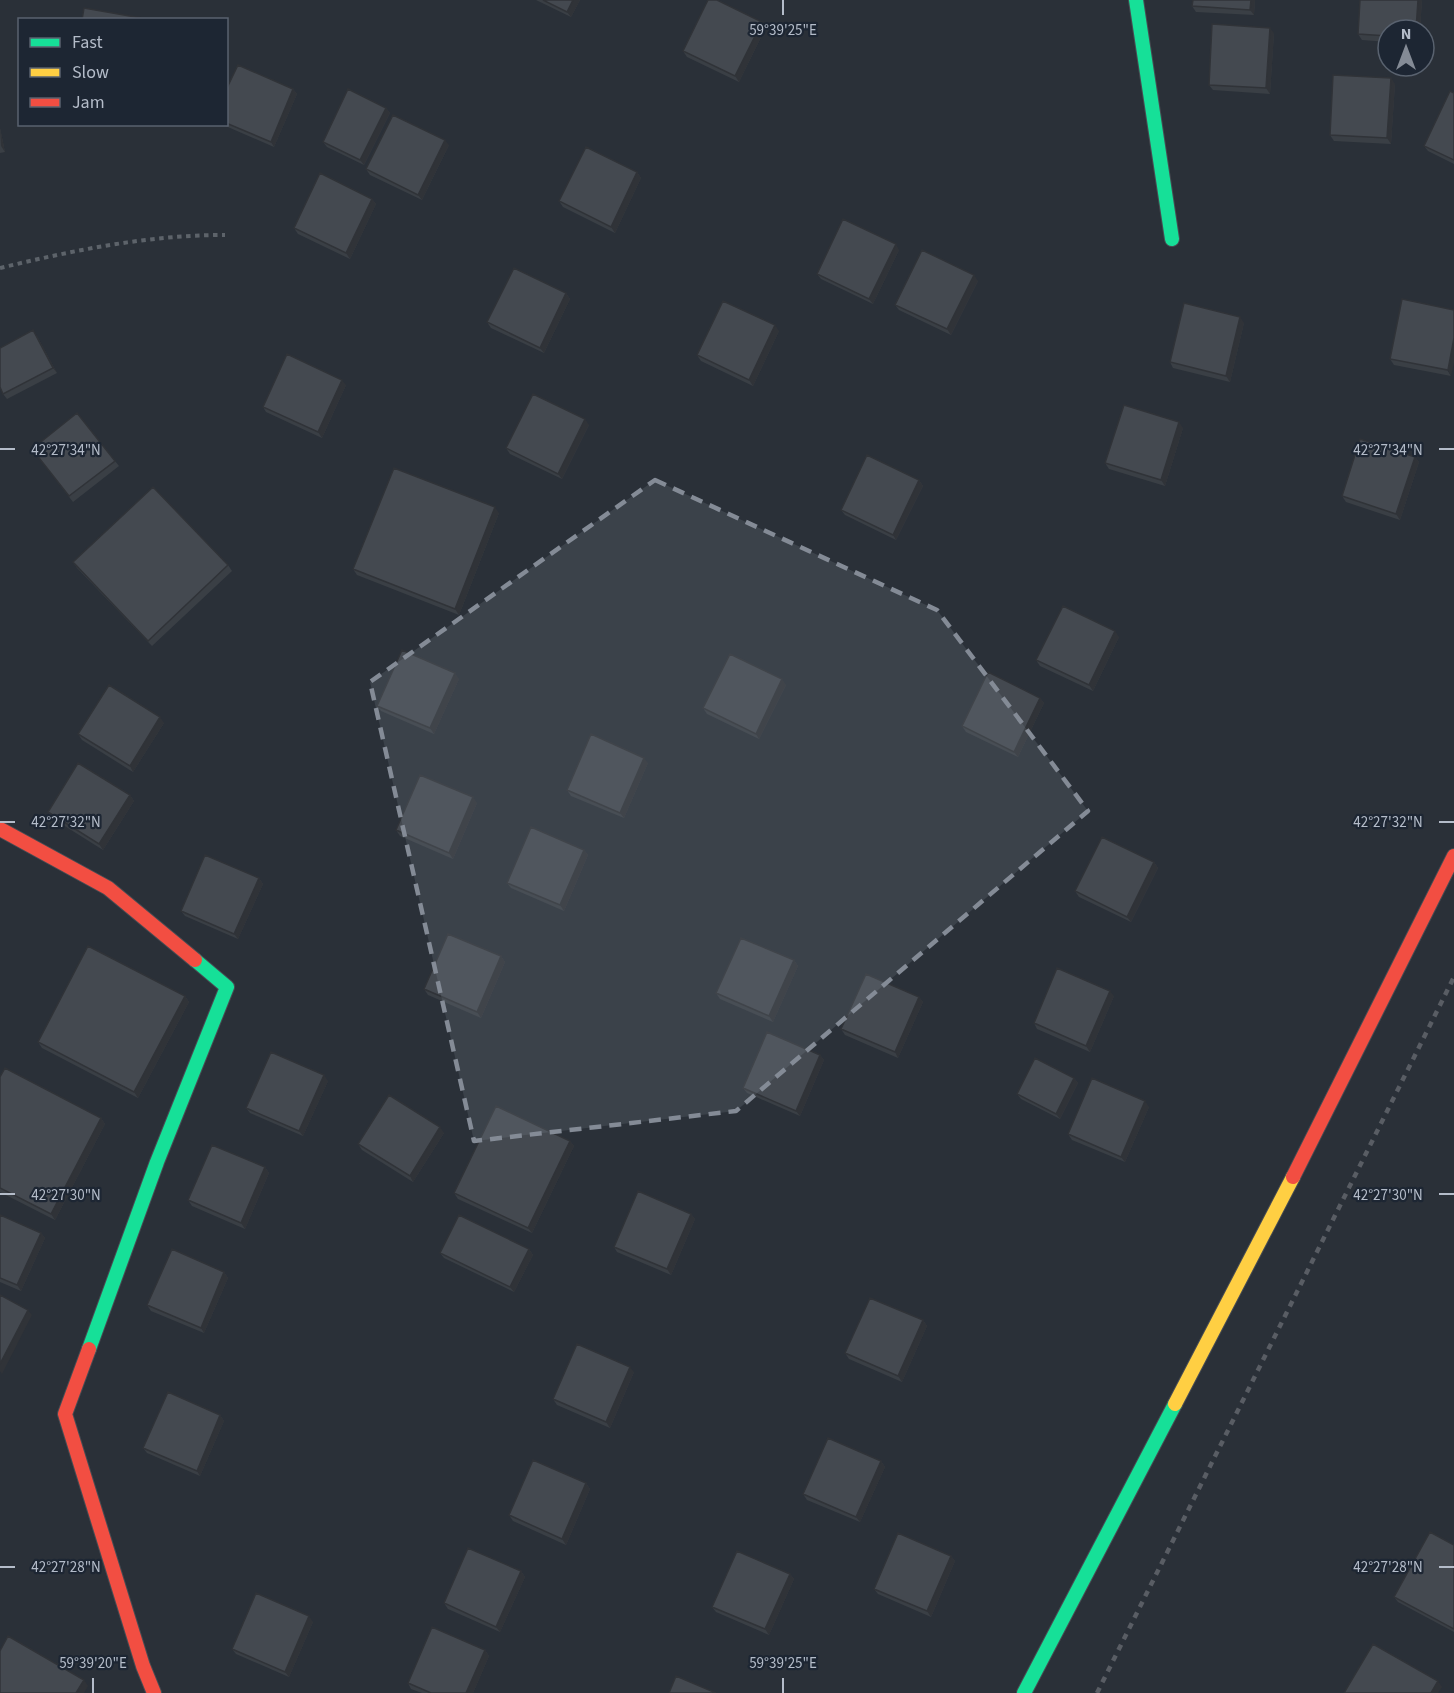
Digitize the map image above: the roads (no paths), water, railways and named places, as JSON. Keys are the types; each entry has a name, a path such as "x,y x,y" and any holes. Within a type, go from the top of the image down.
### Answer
{"street":[{"path":"1136,0 1172,239"},
{"path":"0,829 108,888 227,987 157,1162 65,1414 143,1666 154,1693"},
{"path":"1024,1693 1266,1232 1454,856"}],"railway":[{"path":"1097,1693 1454,977"}]}
